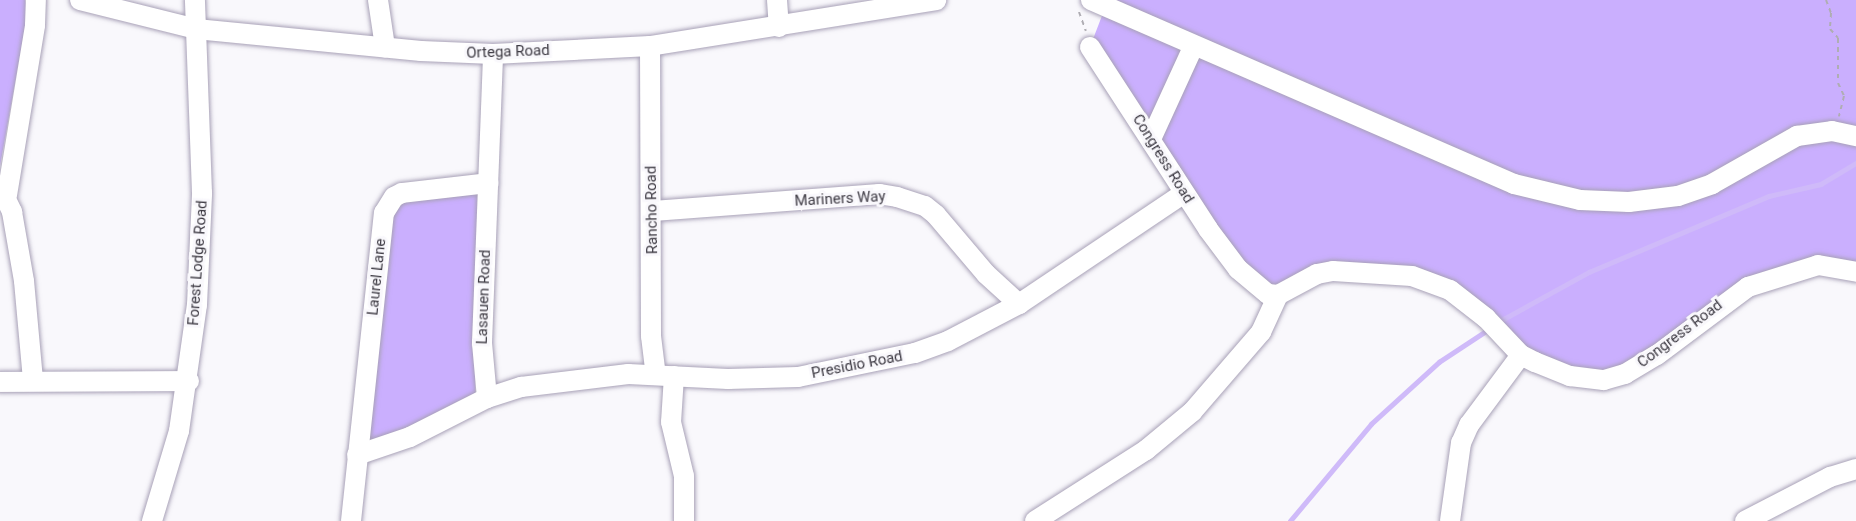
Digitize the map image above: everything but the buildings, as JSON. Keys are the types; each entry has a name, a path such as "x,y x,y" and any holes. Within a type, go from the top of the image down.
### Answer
{"street":[{"path":"33,379 24,281 3,191 35,25 36,0"},
{"name":"Ortega Road","path":"80,0 196,29 385,47 493,54 650,46 936,0"},
{"name":"Forest Lodge Road","path":"152,521 174,456 189,381 202,237 195,0"},
{"path":"378,0 385,47"},
{"path":"777,0 779,27"},
{"path":"1084,5 1194,45 1514,184 1580,200 1629,202 1678,196 1712,184 1779,142 1809,134 1836,132 1856,136"},
{"path":"1151,139 1194,45"},
{"name":"Rancho Road","path":"650,46 653,211 651,336 665,375 672,430 684,476 684,521"},
{"name":"Congress Road","path":"1090,46 1184,193 1238,269 1268,294 1278,295 1317,274 1352,270 1437,283 1477,309 1521,355 1570,376 1604,380 1625,374 1657,355 1748,287 1818,265 1856,272"},
{"name":"Lasauen Road","path":"487,398 482,343 493,54"},
{"name":"Laurel Lane","path":"357,455 384,213 388,204 402,193 488,183"},
{"name":"Presidio Road","path":"487,398 549,383 665,375 776,378 865,364 948,341 1019,304 1184,193"},
{"name":"Mariners Way","path":"653,211 879,194 897,196 925,206 936,215 986,274 1019,304"},
{"path":"1035,521 1146,450 1192,412 1262,332 1278,295"},
{"path":"1450,521 1461,443 1469,425 1521,355"},
{"path":"0,382 33,379 189,381"},
{"path":"351,521 357,455 410,437 487,398"},
{"path":"1744,521 1830,477 1856,469"}],"path":[{"path":"1826,0 1831,13 1830,29 1838,38 1838,83 1844,96 1836,132"},
{"path":"1084,5 1087,27 1082,34 1090,46"}],"shaded area":[{"path":"0,0 25,0 28,11 0,166"},
{"path":"1108,0 1856,0 1856,272 1768,278 1625,374 1550,370 1477,309 1382,271 1260,288 1090,47"},
{"path":"480,191 475,397 471,403 373,442 369,438 392,213 396,203"}],"waterway":[{"path":"1498,322 1589,272 1769,196 1821,184 1856,163"},
{"path":"1290,521 1371,424 1439,362 1489,329"}]}
